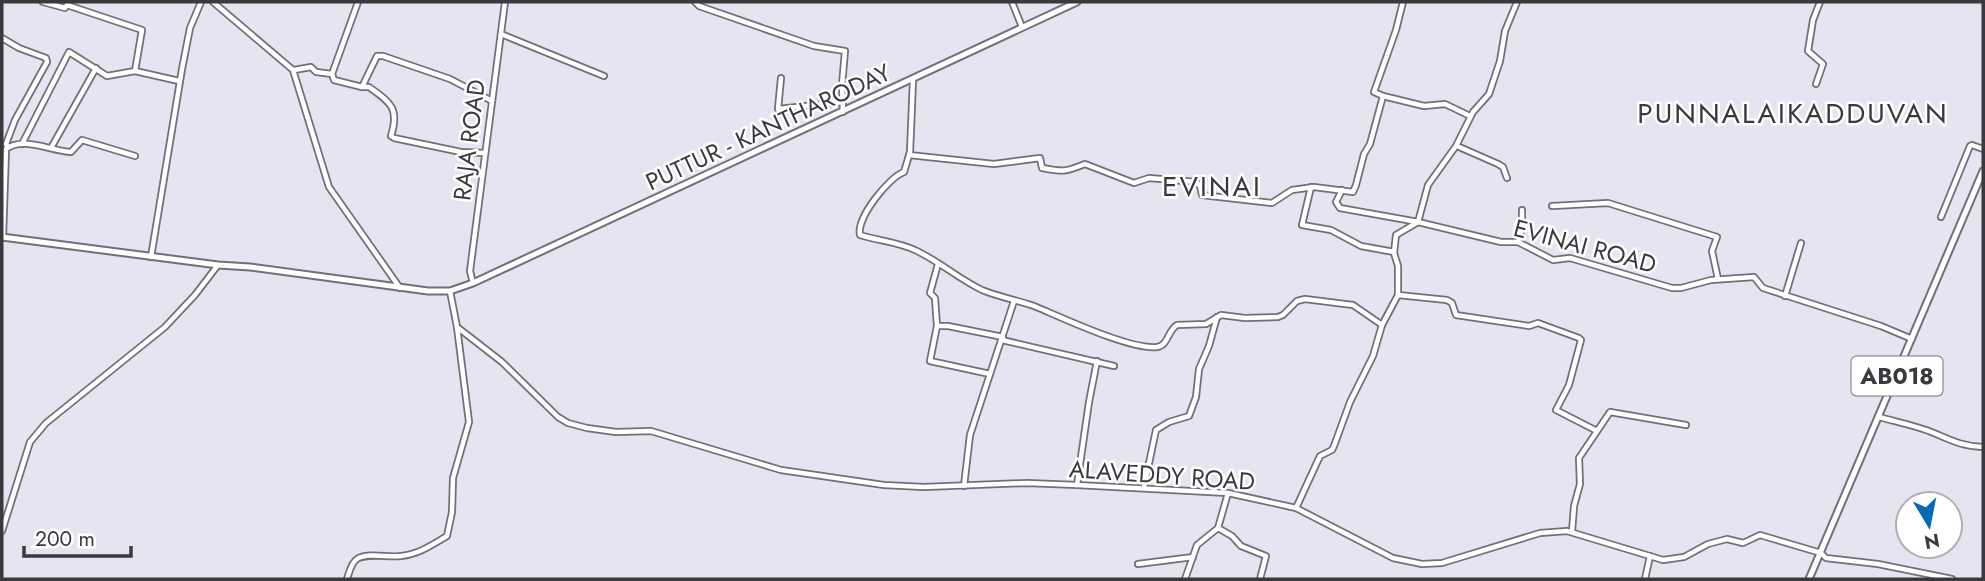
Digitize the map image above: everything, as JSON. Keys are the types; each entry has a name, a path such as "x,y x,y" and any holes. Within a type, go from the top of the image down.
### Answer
{"main road":[{"name":"PUTTUR - KANTHARODAY","path":"3,237 401,288 450,290 473,283 1077,2"},
{"name":"AB018","path":"1809,579 1983,171"}],"street":[{"path":"43,2 65,8 67,5 142,30 135,71"},
{"path":"151,257 190,28 201,2"},
{"path":"214,2 293,70 329,187 401,288"},
{"path":"358,2 332,74 334,80 362,87 369,86 390,102 395,113 395,125 391,135 394,138 461,152 485,153"},
{"name":"RAJA ROAD","path":"473,283 470,271 505,2"},
{"path":"695,2 699,6 789,35 814,46 845,51 843,112"},
{"path":"1012,2 1022,27"},
{"path":"1403,2 1374,92 1424,106 1445,104 1471,116"},
{"path":"1296,508 1320,456 1334,446 1350,402 1373,356 1382,325 1398,295 1398,265 1394,252 1398,232 1418,222 1428,185 1456,146 1471,116 1489,94 1500,61 1505,31 1517,2"},
{"path":"1816,84 1823,64 1810,54 1808,46 1812,20 1820,2"},
{"path":"501,34 604,76"},
{"path":"2,38 46,58 47,62 15,120 6,144 3,237"},
{"path":"21,145 69,52 111,76 135,71 180,81"},
{"path":"362,87 377,56 383,56 450,79 492,101"},
{"path":"293,70 311,66 316,72 332,74"},
{"path":"51,148 96,68"},
{"path":"781,78 778,109 843,102"},
{"path":"913,80 909,155 904,172 896,175 865,213 860,235 916,250 984,290 1123,341 1150,347 1164,344 1173,327 1177,325 1206,324 1218,316 1278,317 1297,301 1315,299 1353,305 1382,325"},
{"path":"909,155 993,164 1040,159 1042,168 1060,172 1073,171 1085,164 1134,183 1149,178 1196,182 1202,195 1208,197 1272,203 1292,190 1311,187 1353,192 1383,96"},
{"path":"8,147 21,145 71,152 82,140 135,156"},
{"path":"1456,146 1503,167 1507,178"},
{"path":"1941,217 1970,146 1983,149"},
{"path":"1311,187 1302,225 1331,229 1362,246 1394,252"},
{"name":"EVINAI ROAD","path":"1342,190 1336,202 1340,208 1418,222 1501,242 1518,242 1553,260 1570,258 1672,288 1718,279 1754,277 1763,288 1881,326 1912,340"},
{"path":"1552,206 1608,203 1717,237 1712,251 1718,279"},
{"path":"1518,242 1522,229 1521,210"},
{"path":"1785,296 1801,243"},
{"path":"938,264 930,293 935,298 937,326 930,361 990,373"},
{"path":"2,531 30,442 46,423 165,327 218,265"},
{"path":"347,579 353,563 359,558 413,554 447,536 452,512 453,478 469,422 450,290"},
{"path":"1398,295 1447,300 1452,303 1455,315 1529,326 1538,323 1579,338 1572,375 1556,410 1597,431"},
{"path":"964,486 970,435 1014,300"},
{"path":"1144,487 1156,429 1189,416 1196,397 1199,369 1218,316"},
{"path":"938,326 948,326 1114,366"},
{"name":"ALAVEDDY ROAD","path":"457,327 502,362 558,417 568,423 616,432 651,431 781,470 884,485 964,486 1027,483 1228,493 1296,508 1393,558 1422,564 1442,563 1540,533 1572,532 1663,560 1684,557 1708,544 1727,539 1742,543 1760,535 1821,553 1826,558 1878,564 1952,579"},
{"path":"1077,485 1097,361"},
{"path":"1572,532 1574,506 1580,484 1579,458 1610,412 1686,425"},
{"path":"1879,417 1936,433 1946,440 1963,445 1983,447"},
{"path":"1185,579 1197,545 1218,528 1228,493"},
{"path":"1218,528 1232,536 1241,546 1266,556 1260,579"},
{"path":"1646,579 1650,556"},
{"path":"1138,564 1193,557"}],"district":[{"name":"PUNNALAIKADDUVAN","path":"1793,113"},
{"name":"EVINAI","path":"1212,186"}]}
